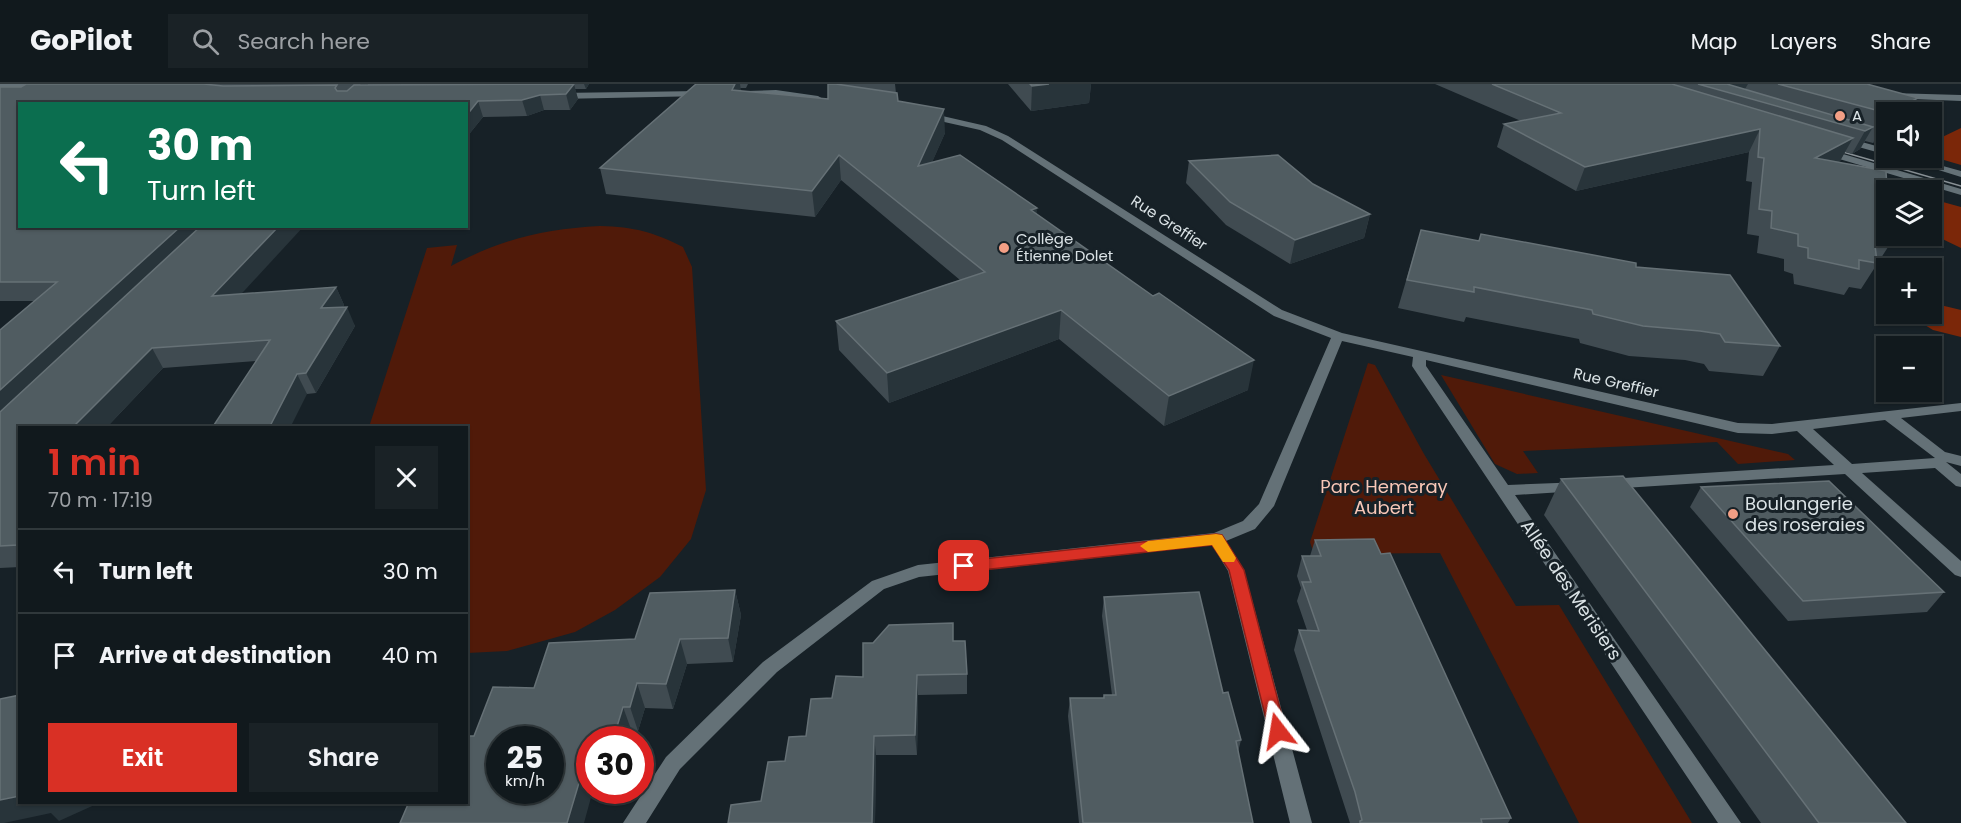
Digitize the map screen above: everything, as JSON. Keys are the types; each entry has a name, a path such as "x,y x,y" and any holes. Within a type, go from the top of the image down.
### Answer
{"street":[{"path":"0,86 56,86"},
{"path":"730,94 776,93 831,100"},
{"path":"542,96 719,94"},
{"path":"1885,96 1961,98"},
{"name":"Rue Greffier","path":"910,112 967,123 1005,138 1278,313 1338,336 1738,428 1772,429 1961,407"},
{"path":"1833,136 1876,149"},
{"path":"1813,148 1961,192"},
{"path":"1940,168 1961,174"},
{"path":"634,823 673,763 770,667 878,585 918,571 1216,539 1249,525 1266,506 1338,336"},
{"name":"Allée des Merisiers","path":"1419,354 1419,366 1730,823"},
{"path":"1889,416 1939,459 1961,482"},
{"path":"1801,426 1961,571"},
{"path":"1503,490 1850,468 1939,459 1961,461"},
{"path":"1619,483 1634,502"},
{"path":"1216,539 1236,570 1301,823"}],"green space":[{"path":"600,226 634,229 653,234 683,247 692,267 706,490 691,539 660,577 615,610 575,632 507,651 468,653 468,426 369,426 427,248 457,245 451,266 506,242 560,230"},
{"name":"Parc Hemeray Aubert","path":"1368,363 1375,365 1424,454 1516,606 1559,605 1692,823 1579,823 1440,553 1314,554 1310,542"},
{"path":"1441,375 1788,454 1795,460 1738,464 1717,442 1523,451 1538,473 1517,474 1495,464"}],"shaded area":[{"path":"1961,128 1961,165 1942,158 1942,137"},
{"path":"1942,202 1961,207 1961,248 1942,239"},
{"path":"1942,305 1961,310 1961,337 1933,330 1923,324 1942,324"}],"building":[{"path":"26,84 337,85 335,88 337,91 347,91 354,85 574,84 566,94 540,95 522,100 478,101 468,114 468,102 18,102 18,228 179,228 0,390 0,330 57,282 0,282 0,87 21,87"},
{"path":"696,84 735,84 732,90 828,99 828,84 836,84 897,93 898,101 944,109 918,166 960,155 1037,208 1031,210 1153,296 1159,293 1254,360 1169,396 1061,310 887,373 836,321 985,272 839,155 812,191 600,168"},
{"path":"1492,84 1672,84 1853,138 1815,158 1886,171 1886,180 1876,180 1876,263 1859,260 1859,269 1808,258 1808,248 1798,246 1798,234 1771,228 1772,211 1759,209 1764,158 1758,157 1760,129 1585,167 1504,124 1561,113"},
{"path":"1698,84 1727,84 1873,127 1865,131"},
{"path":"1778,84 1867,84 1918,98 1910,102 1876,102 1876,110"},
{"path":"1278,155 1313,184 1370,214 1295,240 1230,202 1189,161"},
{"path":"199,228 277,228 212,296 336,287 321,308 347,307 306,373 297,374 270,426 213,426 270,340 152,348 74,426 18,426 18,545 0,546 0,412"},
{"path":"1421,230 1479,241 1481,234 1636,263 1636,267 1730,275 1780,346 1725,342 1720,334 1643,326 1593,314 1592,310 1474,287 1474,292 1407,280"},
{"path":"1623,476 1906,823 1819,823 1561,479"},
{"path":"1829,481 1944,592 1803,601 1701,487"},
{"path":"1374,539 1381,554 1390,553 1511,818 1481,819 1482,823 1360,823 1362,820 1355,792 1299,630 1319,631 1302,582 1311,582 1302,556 1321,556 1315,540"},
{"path":"735,590 728,638 680,639 666,684 637,683 630,707 623,707 617,726 576,726 576,793 567,823 400,823 408,804 468,804 468,736 474,736 493,687 534,688 549,643 635,639 650,593"},
{"path":"1199,592 1223,693 1228,692 1241,740 1236,741 1253,823 1083,823 1070,698 1104,698 1104,695 1116,695 1104,597"},
{"path":"953,623 953,641 965,641 967,674 917,675 915,735 874,736 872,823 728,823 731,805 761,801 768,762 785,761 789,737 806,736 811,699 832,698 836,676 863,677 863,643 873,643 889,625"},
{"path":"18,695 18,796 0,800 0,699"}],"tram line":[{"path":"1836,150 1961,186"}],"slow traffic":[{"path":"1148,546 1216,539 1229,558"}],"place":[{"name":"A","path":"1840,116"},
{"name":"Collège Étienne Dolet","path":"1004,248"},
{"name":"Boulangerie des roseraies","path":"1733,514"}],"route":[{"path":"964,566 1216,539 1236,570 1278,731"}]}
